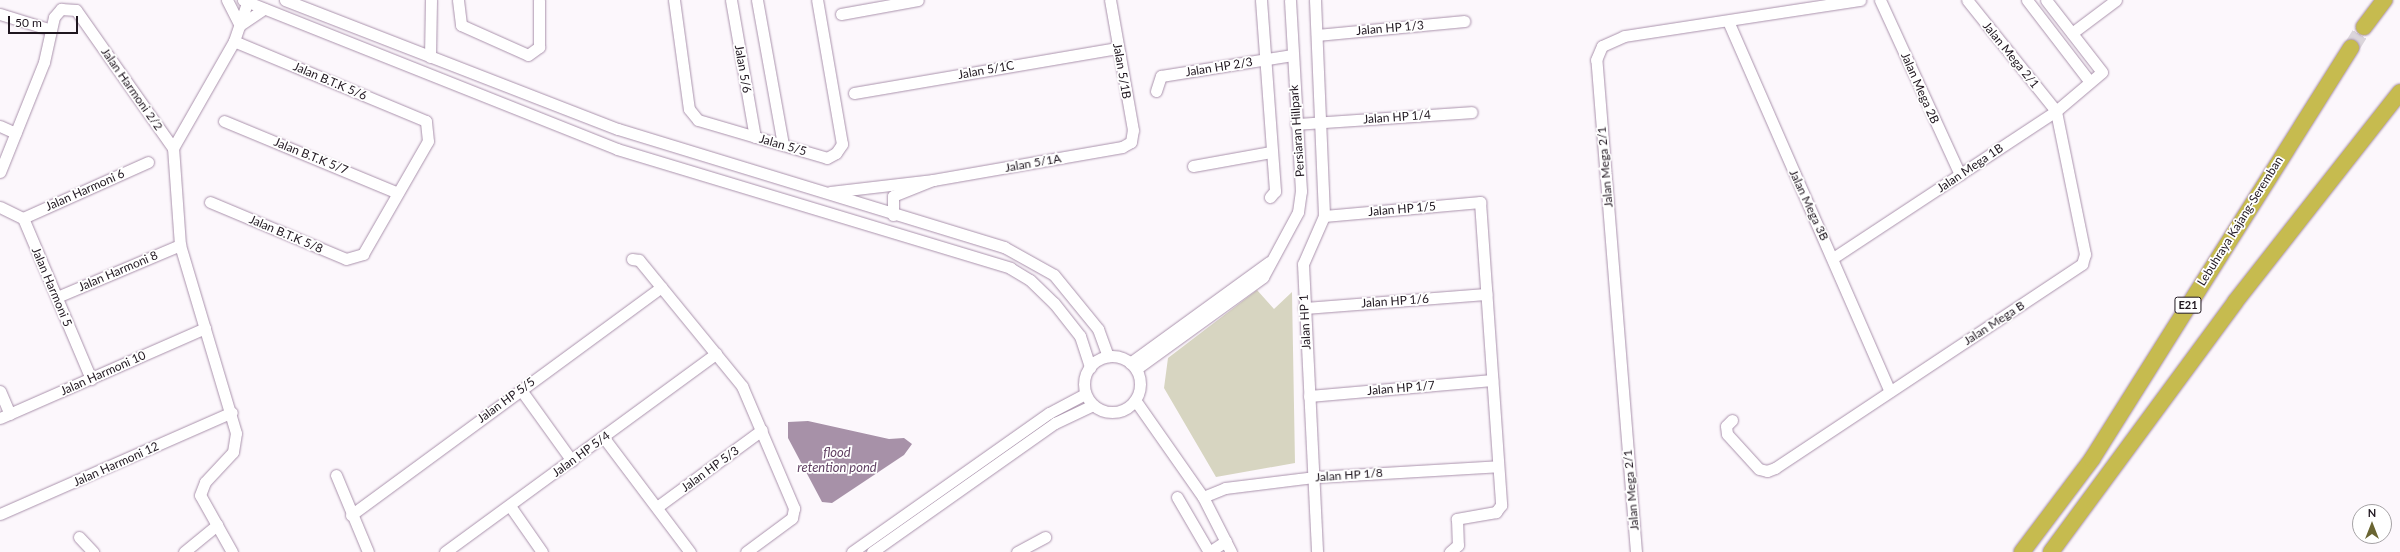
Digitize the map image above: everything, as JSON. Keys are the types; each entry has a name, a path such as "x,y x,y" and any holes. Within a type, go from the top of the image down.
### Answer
{"highway":[{"path":"2364,27 2384,0"},
{"name":"Lebuhraya Kajang-Seremban","path":"2022,552 2092,459 2351,48"},
{"path":"2051,552 2235,302 2400,92"}],"street":[{"path":"227,0 240,24"},
{"path":"285,0 618,129 893,215 1004,247 1054,274 1098,328 1108,356 1133,366 1140,384 1135,400 1120,411 1111,412 1093,405 1085,394 1084,382 1090,367 1108,356"},
{"path":"430,57 431,0"},
{"path":"458,0 458,18 469,31 528,56 534,53 539,47 538,0"},
{"name":"Jalan 5/5","path":"674,0 689,109 698,120 827,158 836,153 842,144 817,0"},
{"name":"Jalan 5/6","path":"730,0 755,137"},
{"path":"757,0 783,145"},
{"path":"841,14 918,0"},
{"name":"Jalan 5/1B","path":"1110,0 1132,130 1131,142"},
{"path":"1261,0 1275,191 1270,197"},
{"name":"Persiaran Hillpark","path":"1133,366 1276,257 1298,212 1300,198 1290,0"},
{"name":"Jalan HP 1","path":"1315,0 1322,122 1324,216 1303,264 1304,308 1315,477 1317,552"},
{"name":"Jalan Mega 2/1","path":"1636,552 1596,60 1602,46 1610,40 1860,0"},
{"name":"Jalan Mega 2B","path":"1880,0 1960,175"},
{"name":"Jalan Mega 2/1","path":"1967,0 2056,111"},
{"path":"2027,0 2090,82"},
{"path":"2046,0 2072,33 2116,0"},
{"path":"232,552 200,495 205,482 233,452 236,433 232,412 180,245 173,148 234,41 246,1 617,149 986,259 1017,272 1054,303 1080,336 1090,367"},
{"name":"Jalan Harmoni 2/2","path":"0,172 44,62 54,17 61,9 76,10 173,148"},
{"path":"240,24 264,9"},
{"path":"0,14 51,30"},
{"name":"Jalan HP 1/3","path":"1317,35 1464,21"},
{"name":"Jalan Mega 3B","path":"1728,21 1833,258 1889,390"},
{"name":"Jalan Mega 1B","path":"1833,258 2056,111 2102,72 2072,33"},
{"name":"Jalan B.T.K 5/6","path":"234,41 426,120 428,141 398,193"},
{"name":"Jalan 5/1C","path":"854,92 1117,48"},
{"name":"Jalan HP 2/3","path":"1156,91 1162,76 1265,60 1292,54"},
{"name":"Jalan Mega B","path":"1732,420 1726,426 1727,434 1758,469 1767,471 1775,468 1889,390 2082,264 2085,254 2056,111"},
{"name":"Jalan HP 1/4","path":"1322,122 1472,112"},
{"name":"Jalan B.T.K 5/7","path":"224,121 398,193"},
{"path":"1296,124 1322,122"},
{"path":"0,126 16,133"},
{"path":"617,149 618,129"},
{"name":"Jalan 5/1A","path":"933,180 1122,147 1131,142"},
{"path":"1193,166 1271,152"},
{"name":"Jalan Harmoni 6","path":"22,218 148,162"},
{"path":"820,192 933,180"},
{"path":"893,215 893,196 933,180"},
{"path":"798,185 813,208"},
{"name":"Jalan B.T.K 5/8","path":"210,202 346,259 363,254 398,193"},
{"path":"813,208 826,202 874,209"},
{"name":"Jalan HP 1/5","path":"1324,216 1480,202 1486,294"},
{"path":"0,207 22,218"},
{"name":"Jalan Harmoni 5","path":"22,218 91,379"},
{"name":"Jalan Harmoni 8","path":"57,297 180,245"},
{"path":"632,259 637,258 742,386 794,508 792,518 746,552"},
{"name":"Jalan HP 5/5","path":"351,515 661,287"},
{"path":"1450,552 1458,545 1457,519 1496,512 1501,505 1486,294"},
{"name":"Jalan HP 1/6","path":"1304,308 1486,294"},
{"name":"Jalan Harmoni 10","path":"5,416 205,328"},
{"name":"Jalan HP 5/4","path":"445,552 604,438 716,354"},
{"name":"Jalan HP 1/7","path":"1309,396 1492,380"},
{"path":"521,390 572,461"},
{"path":"0,391 5,416"},
{"path":"852,552 1049,413 1085,394"},
{"path":"1135,400 1203,497 1231,552"},
{"path":"872,552 1055,423 1093,405"},
{"name":"Jalan Harmoni 12","path":"0,514 232,412"},
{"name":"Jalan HP 5/3","path":"657,508 762,430"},
{"path":"604,438 690,552"},
{"name":"Jalan HP 1/8","path":"1203,497 1225,488 1315,477 1498,466"},
{"path":"336,475 351,515 368,552"},
{"path":"1177,497 1209,552 1226,541"},
{"path":"510,506 542,552"},
{"path":"184,552 216,525"},
{"path":"79,536 93,552"},
{"path":"1017,552 1045,536"}],"shaded area":[{"path":"1257,290 1274,309 1292,292 1295,463 1216,477 1164,388 1168,358"}],"water":[{"name":"flood retention pond","path":"808,421 889,439 904,438 912,444 904,455 832,503 822,502 788,438 788,422"}],"tunnel":[{"path":"2351,48 2364,27"}]}
